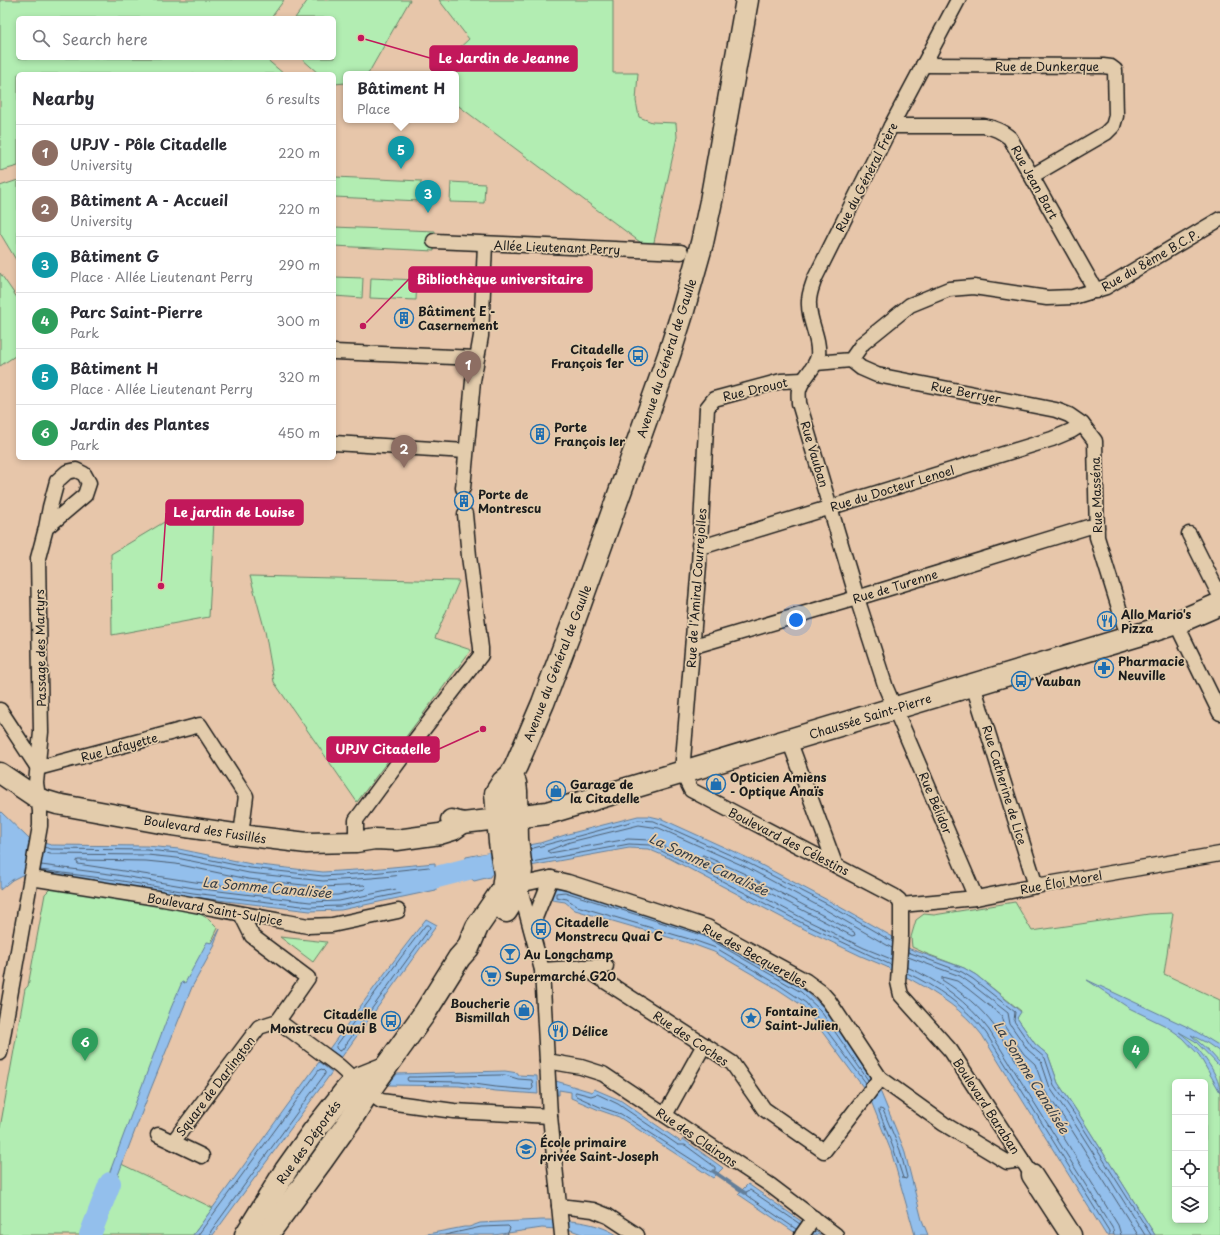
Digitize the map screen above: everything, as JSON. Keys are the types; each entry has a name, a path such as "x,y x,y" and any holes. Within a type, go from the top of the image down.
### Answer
{"main road":[{"name":"Avenue du Général de Gaulle","path":"507,818 515,783 511,775 541,709 572,626 669,355 682,314 702,243 711,201 747,0"},
{"name":"Chaussée Saint-Pierre","path":"507,818 547,813 1176,623 1220,604"},
{"path":"507,818 508,841 515,876"},
{"name":"Rue des Déportés","path":"246,1235 286,1170 342,1094 354,1080 386,1067 412,1033 459,958 468,948 482,938 494,926 511,903 515,876"},
{"name":"Rue des Déportés","path":"267,1235 351,1119 354,1080"}],"street":[{"name":"Rue du Général Frère","path":"816,363 818,346 808,306 809,293 815,278 891,126 958,0"},
{"name":"Rue de Dunkerque","path":"923,66 1102,66 1111,67 1115,70 1116,116 1113,126 1106,134 1032,176"},
{"name":"Rue Jean Bart","path":"891,126 984,126 1002,131 1010,138 1096,291"},
{"name":"Rue du 8ème B.C.P.","path":"851,360 863,343 910,305 949,289 974,287 1047,298 1073,297 1106,287 1220,219"},
{"name":"Allée Lieutenant Perry","path":"434,241 680,252"},
{"path":"463,488 473,380 481,336 485,244"},
{"path":"336,352 477,358"},
{"path":"816,363 851,360"},
{"name":"Rue Berryer","path":"851,360 861,368 877,375 1056,410 1069,415 1082,424"},
{"name":"Rue Vauban","path":"816,363 803,380 798,391 799,403 857,598 894,708"},
{"name":"Rue Drouot","path":"709,404 714,399 781,381 803,380"},
{"name":"Rue de l'Amiral Courrejolles","path":"682,772 699,565 707,408 709,404"},
{"name":"Rue du Docteur Lenoel","path":"699,545 708,545 1052,439 1071,431 1082,424"},
{"name":"Rue Masséna","path":"1082,424 1095,441 1097,538 1124,624 1130,637"},
{"path":"336,443 466,451"},
{"path":"366,840 356,820 409,748 481,655 465,514"},
{"name":"Rue de Turenne","path":"693,643 701,644 1088,527 1097,527"},
{"name":"Passage des Martyrs","path":"0,1053 39,836 40,811 36,783 41,732 38,558 46,528"},
{"path":"1189,534 1220,596"},
{"path":"1176,623 1220,713"},
{"name":"Rue Catherine de Lice","path":"973,685 1036,886"},
{"name":"Rue Bélidor","path":"894,708 976,898"},
{"path":"0,710 38,768"},
{"name":"Rue Lafayette","path":"38,768 200,725 246,796 241,835"},
{"path":"789,740 804,785 835,864"},
{"name":"Boulevard des Célestins","path":"682,772 691,790 894,896 899,900 901,905"},
{"path":"0,773 37,798"},
{"name":"Boulevard des Fusillés","path":"37,798 73,807 166,824 307,843 366,840 438,821 452,820 464,823 507,818"},
{"name":"Rue Éloi Morel","path":"901,905 919,902 976,898 1220,854"},
{"path":"515,876 542,970 550,1116 561,1223 593,1210 608,1216 633,1233"},
{"name":"Rue des Becquerelles","path":"515,876 551,878 568,882 707,927 806,981 830,1001 880,1078"},
{"name":"Boulevard Saint-Sulpice","path":"32,878 163,899 308,926 332,926 398,911"},
{"path":"531,928 551,878"},
{"name":"Boulevard Baraban","path":"901,905 898,982 901,995 951,1051 1071,1235"},
{"path":"241,914 252,936 308,978 278,1021 323,1054 381,1101 454,1112 550,1116"},
{"path":"542,970 606,966"},
{"name":"Rue des Coches","path":"583,967 732,1063 764,1109 824,1151 880,1078"},
{"name":"Square de Darlington","path":"173,1142 259,1027 278,1021"},
{"path":"665,1115 704,1045"},
{"name":"Rue des Clairons","path":"547,1061 581,1067 603,1074 770,1186 808,1226 836,1235"},
{"path":"880,1078 944,1124 1007,1162 1027,1167"},
{"name":"Square de Darlington","path":"158,1135 202,1156"}],"green space":[{"path":"0,0 284,0 272,16 16,16 16,60 267,60 282,72 16,72 16,167 0,171"},
{"path":"308,0 410,0 370,71 343,71 343,83 336,84 336,72 317,72 303,60 336,60 336,16 296,16"},
{"path":"439,0 613,0 613,73 638,73 636,101 639,117 652,122 676,123 677,137 652,251 459,106 459,71 434,71 469,39"},
{"path":"336,177 421,181 420,201 336,197"},
{"path":"16,181 16,260 0,233 0,186"},
{"path":"451,182 485,184 484,203 450,202"},
{"path":"336,227 435,231 434,251 336,246"},
{"path":"0,273 16,296 16,355 0,366"},
{"path":"336,277 363,278 362,298 336,296"},
{"path":"371,278 417,280 416,300 370,298"},
{"path":"191,506 214,520 209,617 112,635 111,554"},
{"path":"250,576 459,581 435,638 471,650 357,802 274,682 265,631"},
{"path":"54,885 185,906 209,919 218,928 186,995 115,1161 213,1208 193,1235 0,1235 0,1128 25,989 28,986 45,894"},
{"path":"1015,902 1032,931 1149,914 1173,913 1164,974 1220,1000 1220,1235 1155,1235 1058,1083 1048,1055 1035,1044 1017,1018 1021,1011 976,975 964,968 912,947 911,937 916,920 924,914 934,915"},
{"path":"280,937 327,942 313,962"}],"water":[{"path":"0,811 29,839 51,845 147,846 179,849 251,864 323,872 435,863 436,890 341,910 310,911 193,897 116,884 41,874 22,875 12,880 0,890"},
{"path":"638,816 649,816 662,819 750,859 831,902 893,937 910,949 964,968 976,975 1021,1012 1017,1018 1035,1044 1048,1055 1058,1083 1155,1235 1106,1235 982,1035 958,1010 909,978 800,927 669,858 648,849 629,848 492,873 490,877 474,881 468,876 464,865 466,857 540,843 568,834"},
{"path":"551,888 565,888 705,933 804,989 823,1007 881,1093 904,1149 922,1220 928,1235 915,1235 891,1151 871,1101 863,1087 803,1006 776,988 714,952 695,945 575,910 565,902 552,900"},
{"path":"426,919 437,925 341,1058 329,1049"},
{"path":"220,929 214,944 215,945 192,987 150,1091 104,1212 96,1209 182,982 185,983 207,942 212,943"},
{"path":"1087,980 1192,1029 1220,1046 1220,1052 1191,1035 1220,1063 1220,1067 1195,1041 1179,1032 1200,1051 1208,1062 1218,1080 1220,1092 1199,1055 1183,1038 1166,1026 1129,1008"},
{"path":"319,1062 332,1072 213,1235 193,1235"},
{"path":"505,1071 518,1073 518,1075 537,1076 538,1094 496,1091 459,1086 388,1085 397,1074"},
{"path":"556,1081 592,1092 594,1089 620,1100 681,1142 683,1139 723,1168 713,1178 619,1117 571,1098 571,1092 559,1090 559,1095 557,1095"},
{"path":"748,1184 821,1235 797,1234 738,1194"},
{"path":"93,1215 101,1218 95,1235 85,1235"},
{"path":"542,1220 581,1222 600,1227 617,1235 584,1235 571,1230 542,1228 494,1235 422,1235 469,1227 480,1223"}],"waterway":[{"name":"La Somme Canalisée","path":"405,883 433,878 495,862"},
{"path":"713,1171 745,1193"},
{"path":"90,1235 110,1183"}],"tunnel":[{"path":"463,488 465,514"}],"place":[{"name":"Le Jardin de Jeanne","path":"361,38"},
{"name":"Bâtiment H","path":"401,169"},
{"name":"Bâtiment G","path":"428,213"},
{"name":"Bâtiment E - Casernement","path":"404,318"},
{"name":"Bibliothèque universitaire","path":"363,326"},
{"name":"Citadelle François 1er","path":"638,356"},
{"name":"UPJV - Pôle Citadelle","path":"468,384"},
{"name":"Porte François Ier","path":"540,434"},
{"name":"Bâtiment A - Accueil","path":"404,468"},
{"name":"Porte de Montrescu","path":"464,501"},
{"name":"Le jardin de Louise","path":"161,586"},
{"name":"Allo Mario's Pizza","path":"1107,621"},
{"name":"Pharmacie Neuville","path":"1104,668"},
{"name":"Vauban","path":"1021,681"},
{"name":"UPJV Citadelle","path":"483,729"},
{"name":"Opticien Amiens - Optique Anaïs","path":"716,784"},
{"name":"Garage de la Citadelle","path":"556,791"},
{"name":"Citadelle Monstrecu Quai C","path":"541,929"},
{"name":"Au Longchamp","path":"510,954"},
{"name":"Supermarché G20","path":"491,976"},
{"name":"Boucherie Bismillah","path":"524,1010"},
{"name":"Fontaine Saint-Julien","path":"751,1018"},
{"name":"Citadelle Monstrecu Quai B","path":"391,1021"},
{"name":"Délice","path":"558,1031"},
{"name":"Jardin des Plantes","path":"85,1061"},
{"name":"Parc Saint-Pierre","path":"1136,1069"},
{"name":"École primaire privée Saint-Joseph","path":"526,1149"}]}
